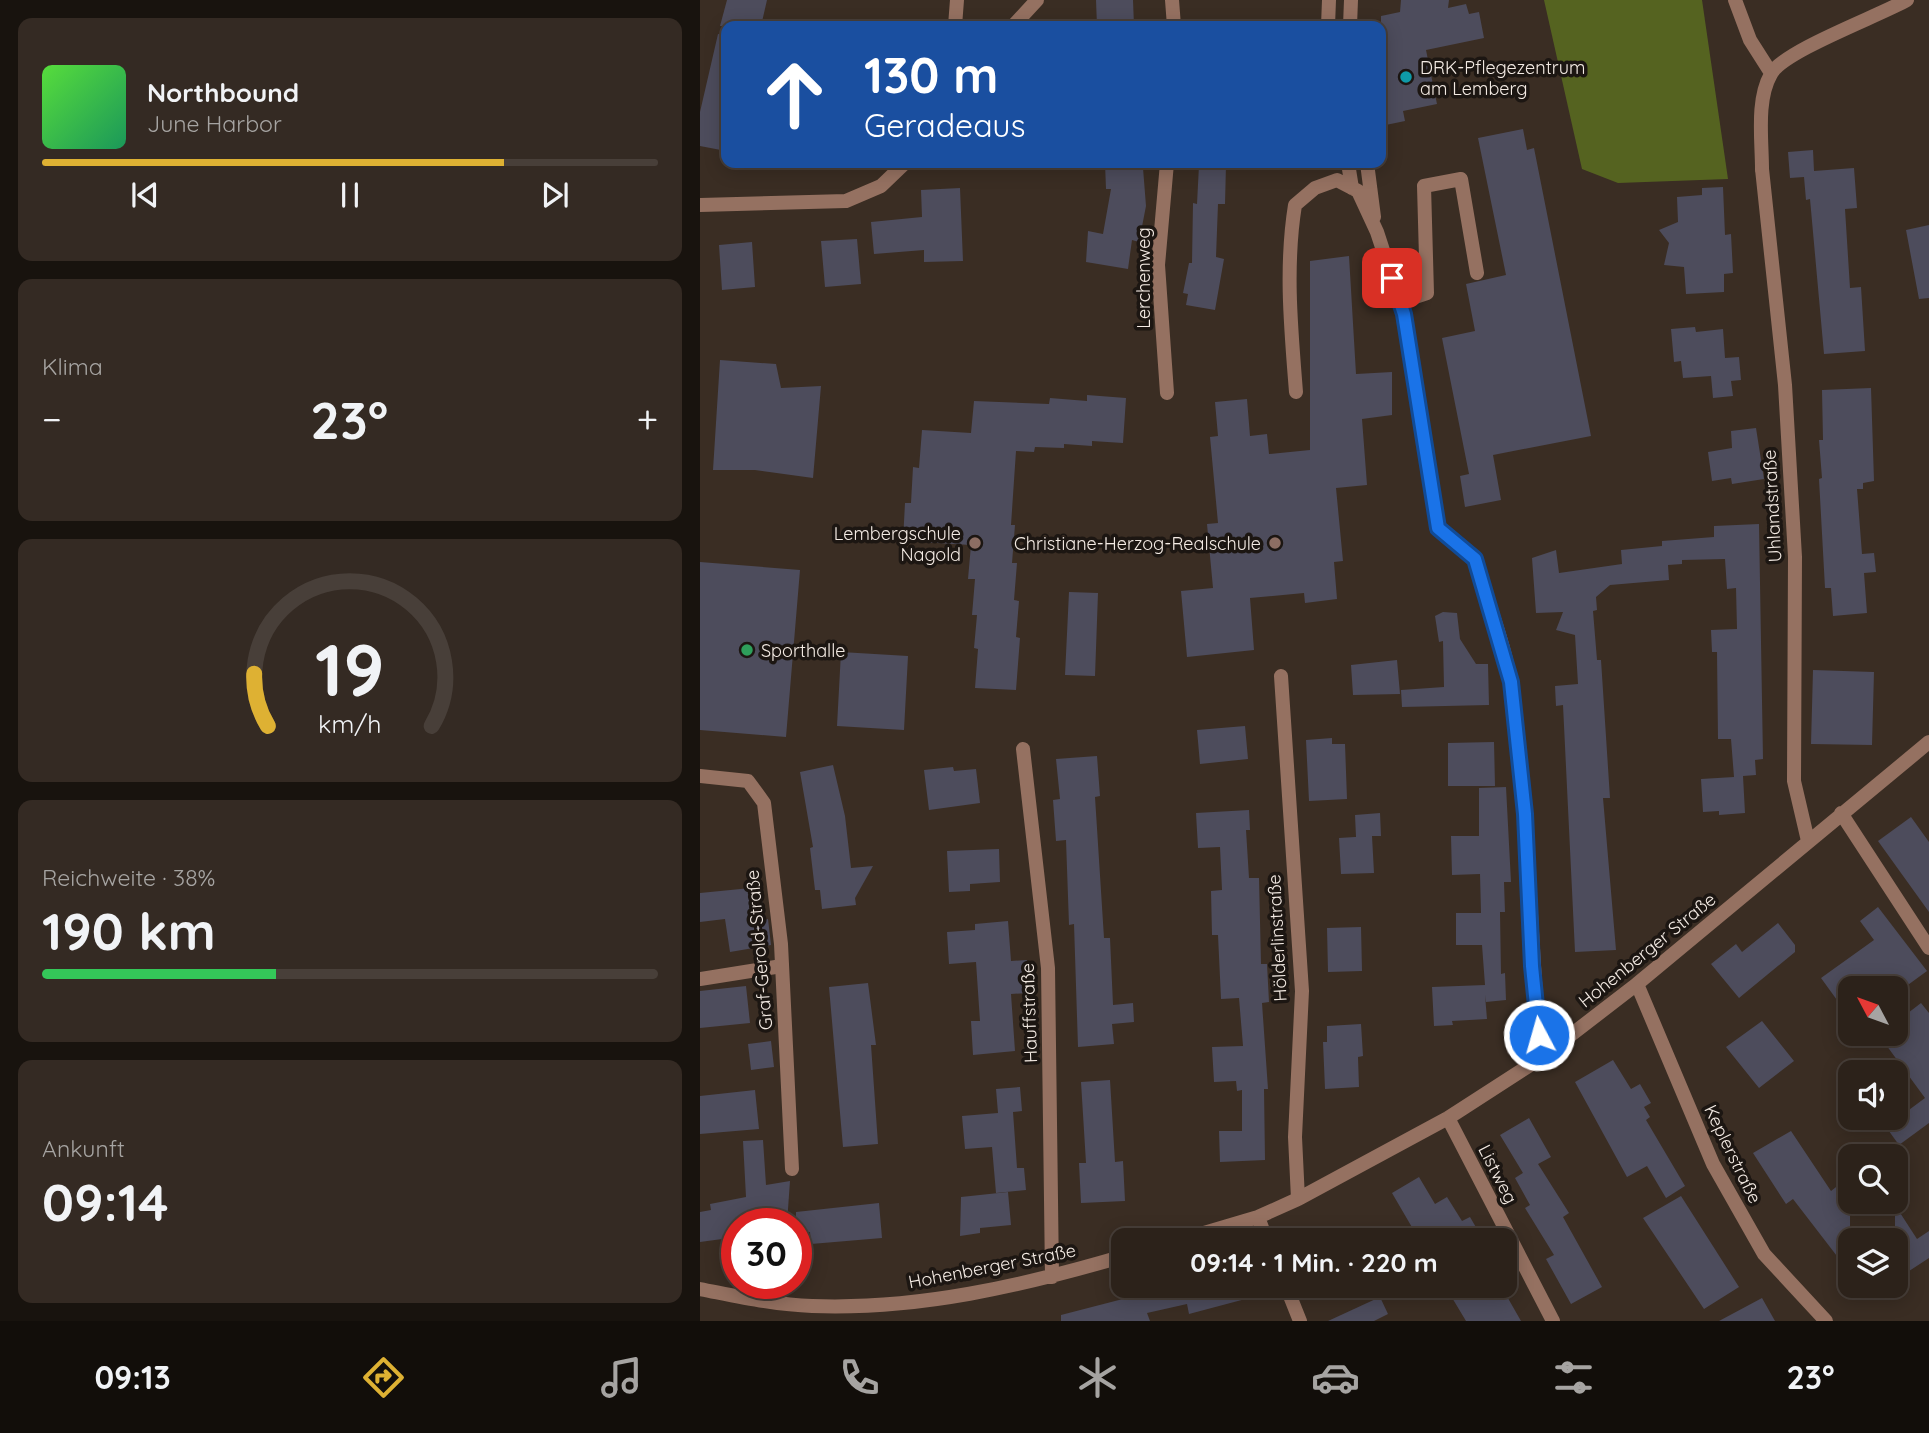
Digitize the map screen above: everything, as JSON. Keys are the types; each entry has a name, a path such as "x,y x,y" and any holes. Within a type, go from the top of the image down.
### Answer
{"street":[{"path":"955,21 957,0"},
{"path":"1018,21 1037,0"},
{"path":"1172,0 1174,21"},
{"path":"1328,21 1329,0"},
{"path":"1350,21 1351,0"},
{"path":"1735,0 1750,40 1771,73 1795,53 1907,0"},
{"name":"Uhlandstraße","path":"1771,73 1762,107 1762,169 1785,385 1795,557 1794,781 1808,841"},
{"path":"700,205 846,201 881,186 900,168"},
{"name":"Lerchenweg","path":"1167,168 1158,265 1167,393"},
{"path":"1349,168 1352,188"},
{"path":"1368,168 1376,228"},
{"path":"1400,302 1427,293 1424,186 1461,178 1476,273"},
{"path":"1296,392 1289,292 1289,241 1295,205 1315,188 1337,180 1358,191 1376,228 1400,302 1438,528 1475,559 1511,682 1525,814 1532,966 1541,1058"},
{"name":"Hölderlinstraße","path":"1281,676 1302,991 1295,1137 1298,1199"},
{"name":"Hauffstraße","path":"1023,748 1048,968 1052,1277"},
{"name":"Hohenberger Straße","path":"1221,1228 1258,1217 1298,1199 1448,1118 1541,1058 1637,985 1840,813 1926,750"},
{"name":"Graf-Gerold-Straße","path":"700,776 748,781 764,803 782,966 792,1169"},
{"path":"1840,813 1929,948"},
{"path":"700,979 782,966"},
{"name":"Keplerstraße","path":"1637,985 1713,1164 1732,1198 1764,1254 1826,1321"},
{"name":"Listweg","path":"1448,1118 1553,1321"},
{"path":"1258,1217 1262,1228"},
{"name":"Hohenberger Straße","path":"700,1289 810,1306 931,1301 1052,1277 1111,1260"},
{"path":"1291,1298 1300,1321"},
{"path":"810,1306 813,1321"}],"green space":[{"path":"1544,0 1702,0 1728,179 1618,183 1582,169"}],"building":[{"path":"727,0 767,0 762,21 721,21"},
{"path":"1096,0 1133,0 1134,21 1097,21"},
{"name":"DRK-Pflegezentrum am Lemberg","path":"1401,0 1449,0 1448,8 1466,4 1469,14 1479,12 1484,38 1426,50 1437,104 1403,111 1405,121 1386,125 1386,21 1381,21 1381,16 1400,12"},
{"path":"718,34 721,34 721,150 700,146 700,112"},
{"path":"1523,129 1527,150 1534,148 1591,436 1493,455 1501,500 1465,507 1460,476 1469,474 1442,338 1475,331 1466,284 1506,275 1478,138"},
{"path":"1813,150 1814,171 1854,168 1857,208 1845,209 1850,288 1861,287 1865,351 1824,354 1810,199 1806,200 1804,177 1790,178 1788,152"},
{"path":"1105,168 1143,168 1146,206 1139,242 1132,240 1128,269 1086,262 1088,231 1103,234 1111,189 1106,189"},
{"path":"1199,168 1226,168 1225,204 1218,204 1216,257 1224,259 1215,310 1186,305 1188,294 1183,293 1189,263 1192,263 1193,203 1197,204"},
{"path":"1723,187 1725,235 1731,234 1733,273 1724,274 1724,292 1686,294 1684,267 1664,265 1669,243 1659,230 1678,222 1677,197 1702,195 1702,188"},
{"path":"960,188 963,261 924,262 924,250 874,254 871,222 922,217 921,190"},
{"path":"1929,225 1929,298 1919,299 1906,230"},
{"path":"857,239 861,284 825,287 821,241"},
{"path":"752,242 755,287 722,290 719,245"},
{"name":"Christiane-Herzog-Realschule","path":"1349,256 1356,374 1392,372 1392,415 1362,419 1367,485 1336,488 1343,561 1334,562 1337,599 1305,603 1304,593 1250,598 1254,650 1187,657 1181,591 1213,588 1207,524 1218,523 1210,437 1218,436 1215,402 1247,399 1250,436 1267,434 1269,454 1310,450 1310,261"},
{"path":"1695,327 1696,332 1723,329 1725,358 1739,357 1741,380 1731,381 1733,396 1713,398 1711,376 1683,378 1681,361 1674,362 1671,329"},
{"path":"720,360 776,364 781,388 821,386 813,478 755,470 713,470"},
{"path":"1871,388 1874,481 1863,483 1863,489 1857,489 1862,554 1874,553 1876,572 1864,573 1867,613 1833,616 1831,588 1825,588 1819,479 1822,478 1819,440 1823,440 1822,390"},
{"name":"Lembergschule Nagold","path":"1087,395 1126,398 1123,443 1092,441 1092,446 1064,444 1064,448 1035,447 1034,452 1016,451 1011,525 1015,525 1012,563 1017,563 1014,600 1019,601 1016,637 1020,638 1016,690 975,688 978,649 974,648 977,615 972,615 975,579 968,579 971,545 903,541 905,503 911,503 913,467 919,468 922,430 971,433 974,401 1049,404 1050,398 1087,401"},
{"path":"1756,428 1764,479 1732,484 1731,478 1712,481 1708,452 1732,448 1731,431"},
{"path":"1759,524 1763,759 1755,760 1756,775 1743,776 1745,813 1719,815 1719,811 1703,812 1701,779 1734,777 1731,739 1718,739 1717,652 1712,652 1711,630 1737,629 1736,588 1727,589 1725,559 1682,560 1682,564 1668,565 1669,580 1610,585 1596,597 1597,610 1593,611 1597,660 1601,660 1610,798 1603,798 1616,950 1575,952 1563,705 1556,706 1555,686 1578,684 1575,635 1556,630 1563,612 1536,613 1532,558 1556,550 1559,573 1622,564 1621,550 1662,546 1662,541 1714,537 1714,526"},
{"name":"Sporthalle","path":"700,562 800,570 786,737 700,730"},
{"path":"1069,592 1098,593 1095,676 1065,675"},
{"path":"1443,612 1457,613 1460,639 1476,664 1488,664 1489,705 1402,707 1401,690 1444,687 1443,641 1439,642 1435,616"},
{"path":"841,652 908,656 904,730 837,726"},
{"path":"1397,660 1400,694 1353,695 1351,665"},
{"path":"1813,670 1874,672 1872,745 1811,744"},
{"path":"1245,726 1248,759 1200,764 1197,730"},
{"path":"1332,738 1332,744 1345,744 1347,799 1309,801 1306,740"},
{"path":"1494,742 1495,786 1448,786 1448,743"},
{"path":"1097,756 1100,796 1095,797 1104,938 1110,938 1113,1005 1133,1003 1134,1022 1112,1024 1114,1044 1078,1047 1074,924 1069,925 1066,840 1056,841 1053,800 1060,799 1056,759"},
{"path":"833,765 845,816 851,868 873,866 855,898 856,905 822,909 820,890 815,890 810,848 813,847 800,772"},
{"path":"953,767 954,771 976,769 980,803 929,810 924,770"},
{"path":"1506,787 1511,882 1504,882 1505,912 1500,912 1501,974 1505,973 1506,1000 1486,1002 1485,995 1487,1019 1452,1021 1453,1025 1434,1026 1432,987 1485,985 1482,945 1456,945 1456,913 1481,913 1480,874 1452,875 1451,836 1479,836 1479,788"},
{"path":"1249,810 1250,830 1246,830 1249,878 1259,878 1261,964 1267,964 1269,1002 1262,1003 1268,1089 1264,1089 1265,1160 1220,1162 1219,1131 1242,1131 1242,1090 1237,1091 1236,1081 1214,1082 1212,1047 1243,1046 1239,998 1221,999 1218,935 1212,935 1211,891 1222,890 1220,847 1198,848 1196,813"},
{"path":"1380,813 1381,836 1372,836 1374,873 1341,874 1339,838 1356,837 1355,815"},
{"path":"1911,817 1929,842 1929,912 1878,841"},
{"path":"999,849 1000,882 970,884 970,891 949,892 947,851"},
{"path":"761,887 764,920 768,919 771,945 730,952 725,919 700,922 700,893"},
{"path":"1878,907 1927,971 1908,985 1908,976 1838,976 1838,1001 1821,978 1874,940 1860,921"},
{"path":"1008,921 1011,961 1027,960 1029,993 1011,994 1015,1051 973,1055 971,1021 980,1021 976,962 949,964 947,932 975,930 975,924"},
{"path":"1778,923 1795,945 1795,952 1739,998 1711,964 1736,944 1742,952"},
{"path":"1361,927 1362,971 1328,972 1327,928"},
{"path":"868,983 876,1045 871,1045 878,1144 843,1147 829,987"},
{"path":"746,986 750,1023 700,1028 700,991"},
{"path":"1921,1003 1929,1013 1929,1123 1898,1144 1888,1130 1908,1130 1908,1111 1925,1098 1908,1075 1908,1060 1897,1060 1887,1046 1908,1046 1908,1013"},
{"path":"1762,1021 1794,1061 1759,1088 1726,1047"},
{"path":"1361,1024 1363,1056 1358,1057 1359,1087 1325,1089 1323,1042 1327,1042 1327,1026"},
{"path":"771,1041 774,1067 751,1070 748,1044"},
{"path":"1613,1060 1631,1089 1640,1084 1651,1103 1644,1107 1650,1117 1646,1120 1685,1186 1666,1198 1647,1166 1627,1177 1575,1082"},
{"path":"1110,1080 1115,1162 1123,1161 1125,1201 1081,1203 1079,1163 1086,1163 1081,1082"},
{"path":"1020,1087 1022,1111 1013,1112 1017,1168 1024,1168 1026,1190 996,1193 992,1147 965,1149 962,1116 998,1113 996,1089"},
{"path":"755,1090 759,1129 700,1134 700,1096"},
{"path":"1529,1118 1551,1157 1538,1164 1569,1213 1563,1217 1602,1287 1571,1304 1546,1259 1554,1255 1525,1208 1530,1205 1515,1178 1523,1173 1500,1135"},
{"path":"1791,1131 1831,1191 1838,1185 1838,1214 1850,1214 1850,1228 1838,1228 1838,1257 1793,1199 1786,1204 1753,1153"},
{"path":"763,1140 766,1185 790,1181 788,1208 721,1208 721,1239 700,1242 700,1212 711,1210 710,1204 746,1197 743,1141"},
{"path":"1419,1177 1435,1204 1447,1197 1462,1221 1470,1217 1476,1228 1412,1228 1392,1193"},
{"path":"1008,1192 1011,1225 980,1228 980,1233 960,1236 961,1197"},
{"path":"1681,1196 1739,1287 1704,1309 1643,1218"},
{"path":"879,1203 882,1238 812,1244 812,1210"},
{"path":"1895,1214 1901,1214 1917,1239 1929,1231 1929,1258 1908,1272 1908,1228 1895,1228"},
{"path":"1127,1298 1249,1298 1189,1314 1187,1304 1147,1313 1150,1321 1061,1321 1061,1315"},
{"path":"1378,1298 1380,1298 1388,1314 1374,1321 1328,1321"},
{"path":"1452,1298 1508,1298 1521,1321 1466,1321"},
{"path":"1762,1298 1775,1321 1719,1321"}],"place":[{"name":"DRK-Pflegezentrum am Lemberg","path":"1406,77"},
{"name":"Lembergschule Nagold","path":"975,543"},
{"name":"Christiane-Herzog-Realschule","path":"1275,543"},
{"name":"Sporthalle","path":"747,650"}],"route":[{"path":"1392,278 1404,314 1438,528 1475,559 1511,682 1525,814 1532,966 1539,1035"}]}
